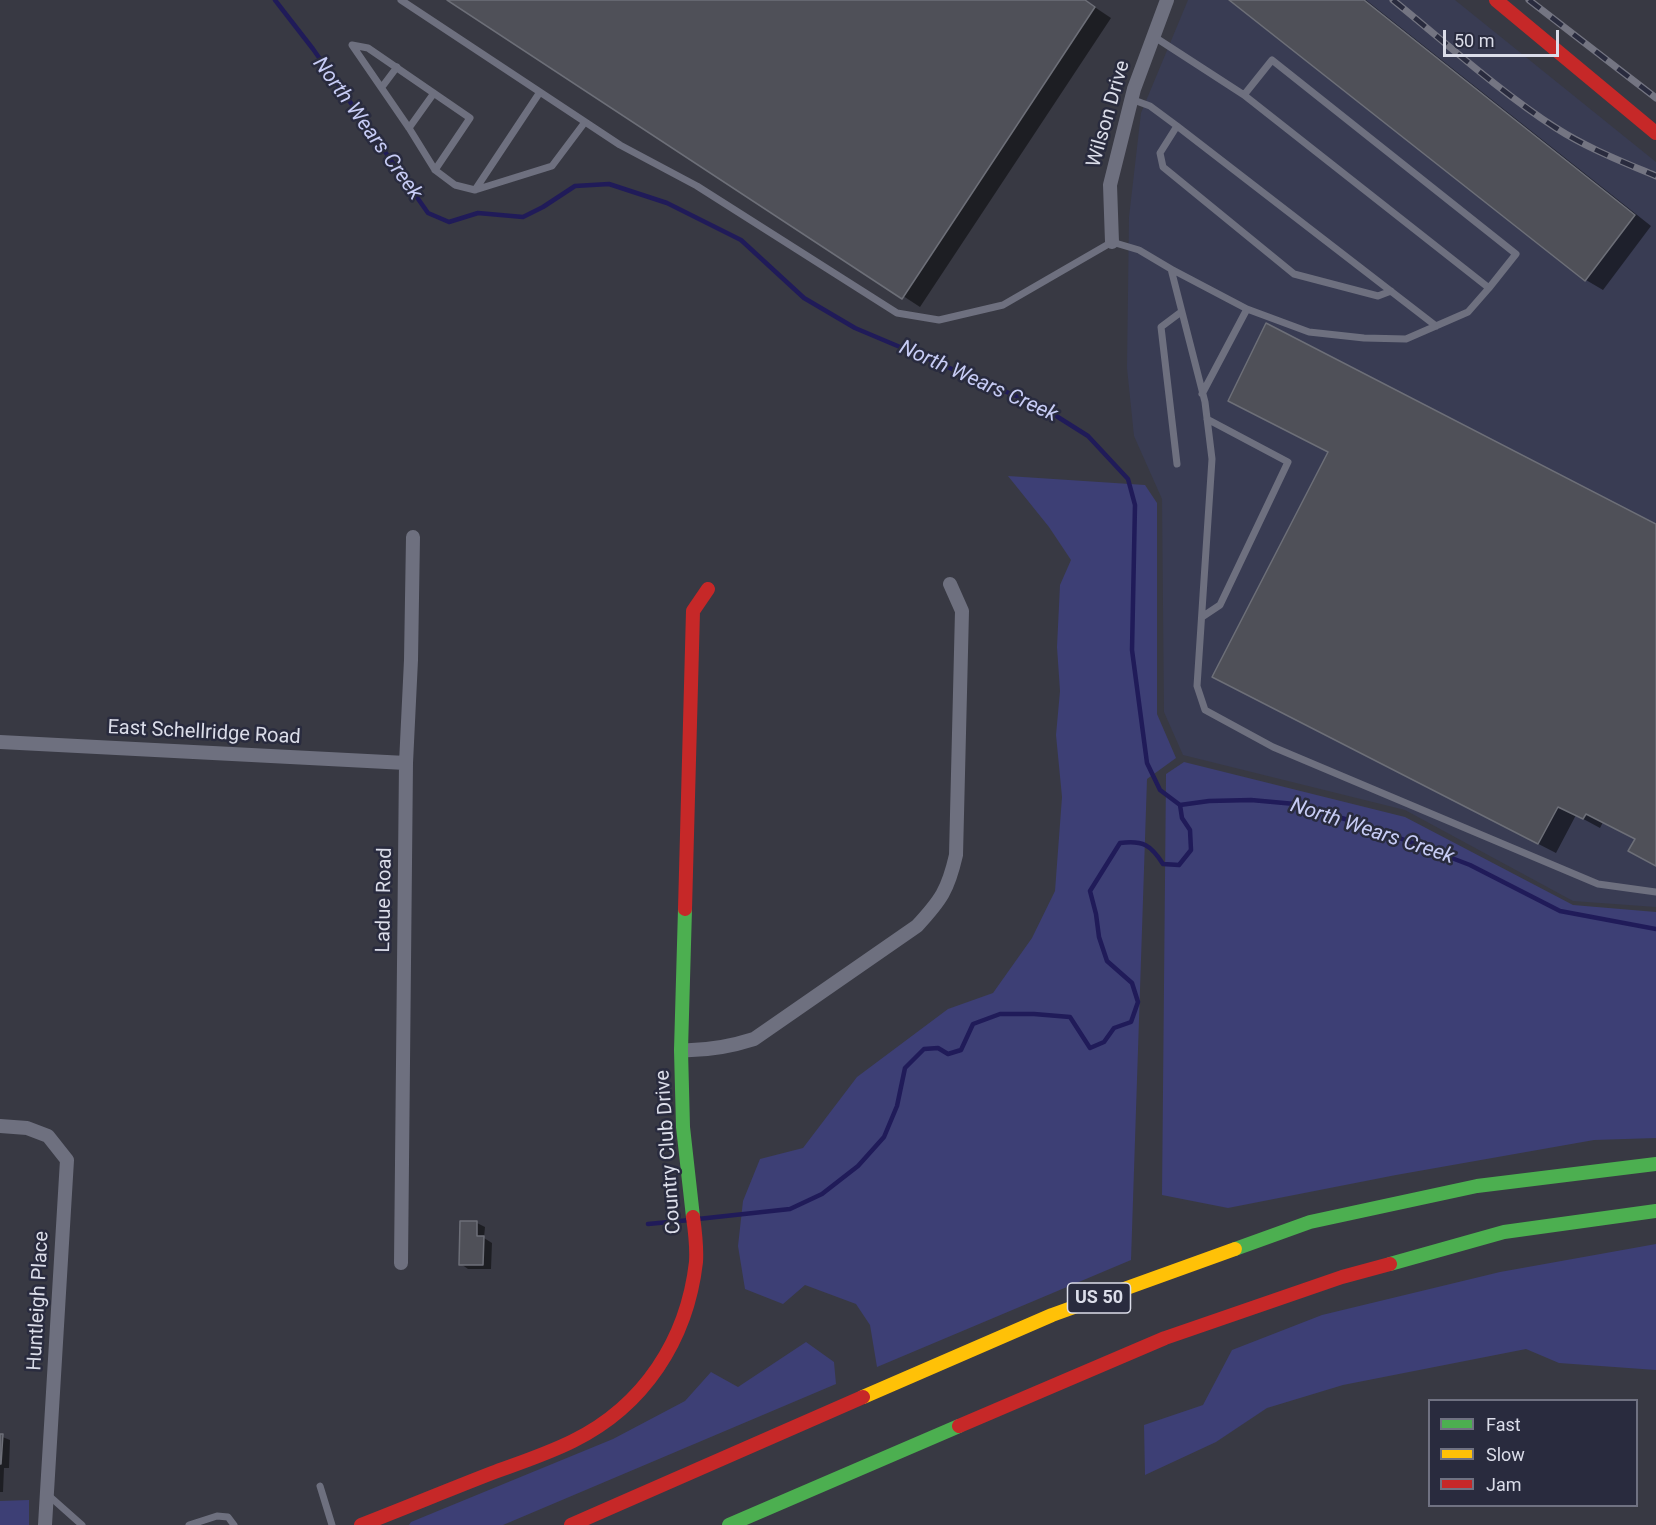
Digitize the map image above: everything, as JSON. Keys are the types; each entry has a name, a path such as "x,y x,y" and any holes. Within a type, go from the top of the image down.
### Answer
{"main road":[{"path":"1496,0 1656,133"},
{"name":"Country Club Drive","path":"362,1525 573,1441 612,1417 643,1388 663,1360 681,1327 696,1260 683,1127 681,1050 693,611 708,589"},
{"name":"US 50","path":"571,1525 1052,1315 1310,1222 1477,1186 1656,1164"},
{"path":"729,1525 1165,1338 1342,1277 1504,1232 1656,1211"}],"street":[{"name":"Wilson Drive","path":"1113,242 1110,185 1131,99 1167,0"},
{"name":"Ladue Road","path":"401,1263 406,763 411,660 412,537"},
{"path":"681,1050 708,1051 754,1039 917,926 936,906 950,883 956,855 962,611 950,584"},
{"name":"East Schellridge Road","path":"0,742 406,763"},
{"name":"Huntleigh Place","path":"0,1126 27,1128 48,1136 67,1160 45,1525"}],"lane":[{"path":"401,0 620,145 697,186 897,313 939,320 1003,305 1113,242 1139,250 1170,269 1247,309 1309,332 1364,338 1406,339 1468,312 1516,254 1272,60 1244,95"},
{"path":"1153,36 1244,95 1489,288"},
{"path":"435,170 470,118 368,48 352,45 435,170 455,185 475,190 552,166 585,122"},
{"path":"382,87 397,67"},
{"path":"475,190 540,92"},
{"path":"409,128 434,93"},
{"path":"1131,99 1149,106 1177,126 1436,326"},
{"path":"1177,126 1160,153 1162,167 1294,274 1378,296 1391,291"},
{"path":"1170,269 1202,394 1212,459 1197,686 1205,710 1273,747 1598,884 1656,892"},
{"path":"1202,394 1247,309"},
{"path":"1177,464 1161,327 1181,312"},
{"path":"1202,617 1220,605 1288,462 1207,419"},
{"path":"320,1486 332,1525"},
{"path":"47,1494 82,1525"},
{"path":"189,1525 217,1516 228,1517 234,1525"}],"shaded area":[{"path":"1188,0 1455,0 1656,162 1656,907 1573,901 1405,810 1183,755 1164,712 1162,499 1134,436 1127,368 1129,217 1141,113"},
{"path":"1008,476 1145,485 1157,503 1157,714 1176,758 1147,779 1131,1260 877,1367 870,1325 856,1304 805,1285 783,1304 745,1289 738,1246 743,1201 760,1159 803,1148 857,1077 948,1009 993,993 1032,938 1055,891 1062,797 1056,735 1060,691 1057,647 1060,585 1071,560 1049,527"},
{"path":"1184,762 1405,817 1573,905 1656,912 1656,1138 1594,1140 1228,1208 1162,1195 1166,774"},
{"path":"1656,1244 1656,1370 1559,1363 1526,1349 1343,1385 1267,1408 1216,1442 1145,1475 1144,1425 1203,1405 1232,1350 1322,1315 1500,1272"},
{"path":"806,1342 834,1362 836,1384 503,1525 409,1525 411,1522 613,1439 685,1401 711,1372 738,1387"},
{"path":"29,1500 29,1525 0,1525 0,1501"}],"building":[{"path":"447,0 1085,0 1095,7 902,299"},
{"path":"1229,0 1364,0 1635,215 1585,281"},
{"path":"1266,323 1656,524 1656,866 1628,851 1635,839 1586,814 1583,819 1558,807 1538,844 1212,677 1328,452 1228,401"},
{"path":"460,1221 477,1221 477,1236 484,1236 483,1265 459,1265"},
{"path":"0,1434 3,1434 1,1464 0,1464"}],"waterway":[{"name":"North Wears Creek","path":"275,0 313,49 428,213 449,222 478,213 523,217 575,186 609,184 667,203 741,240 804,298 855,328 1042,407 1088,436 1128,479 1135,505 1132,650 1147,763 1160,790 1180,805 1209,801 1251,800 1295,804 1368,826 1470,865 1560,911 1656,929"},
{"path":"698,1219 790,1209 822,1194 858,1166 884,1137 897,1106 905,1068 924,1049 938,1048 948,1054 961,1050 973,1024 1000,1014 1070,1017 1090,1048 1104,1042 1114,1028 1131,1022 1138,1002 1132,983 1107,961 1099,937 1090,891 1120,843 1141,843 1150,848 1163,864 1179,865 1191,850 1190,830 1182,818 1180,805"},
{"path":"648,1224 690,1220"}],"railway":[{"path":"1393,0 1493,83 1535,114 1593,148 1656,176"},
{"path":"1529,0 1656,98"}],"traffic: fast":[{"path":"685,909 681,1050 683,1127 693,1217"},
{"path":"1235,1249 1310,1222 1477,1186 1656,1164"},
{"path":"1390,1264 1504,1232 1656,1211"},
{"path":"729,1525 959,1426"}],"traffic: slow":[{"path":"863,1397 1052,1315 1235,1249"}],"traffic: jam":[{"path":"1496,0 1656,133"},
{"path":"685,909 693,611 708,589"},
{"path":"361,1525 563,1446 598,1426 621,1409 641,1390 658,1368 683,1318 696,1262 693,1217"},
{"path":"959,1426 1165,1338 1342,1277 1390,1264"},
{"path":"571,1525 863,1397"}]}
